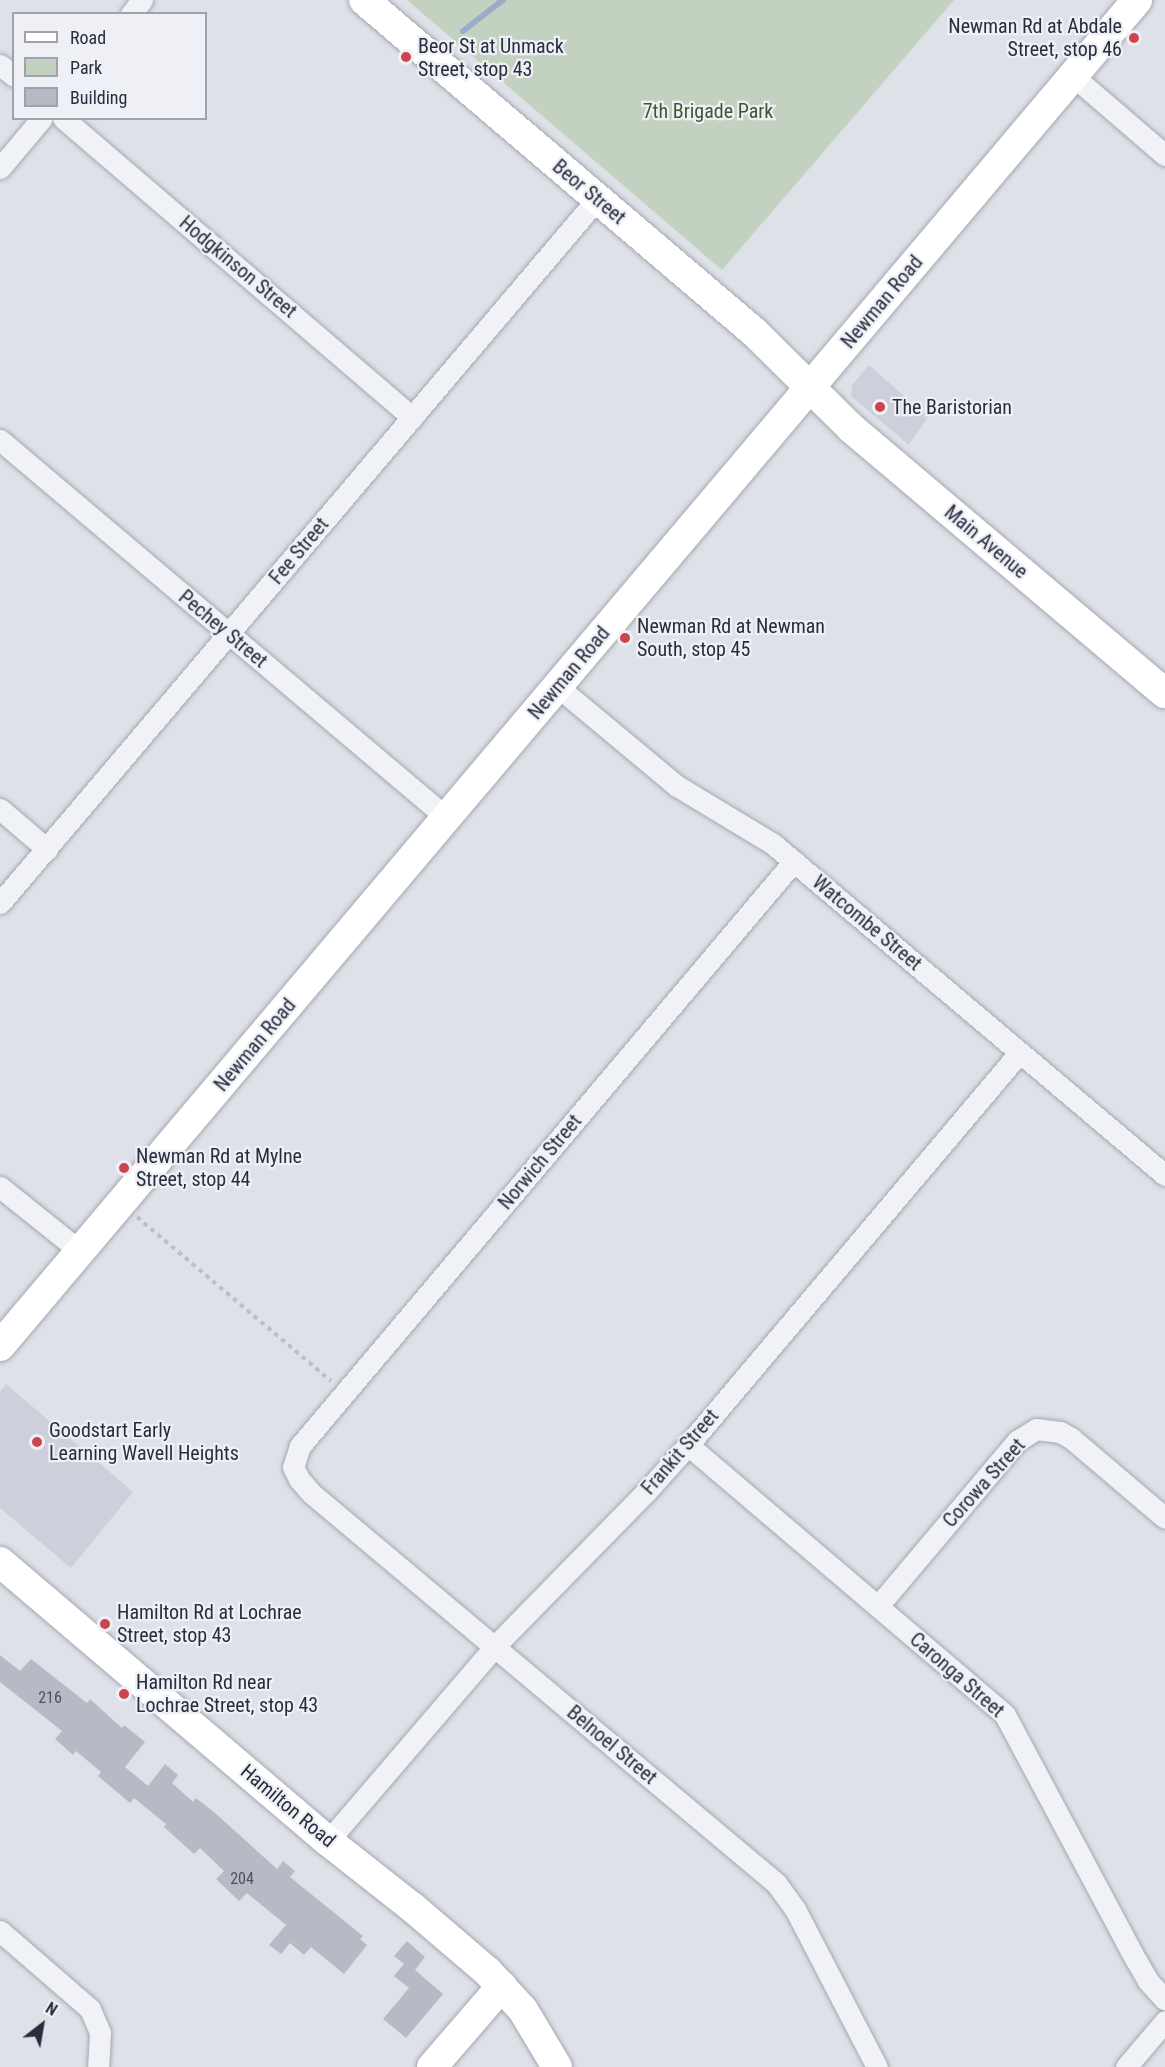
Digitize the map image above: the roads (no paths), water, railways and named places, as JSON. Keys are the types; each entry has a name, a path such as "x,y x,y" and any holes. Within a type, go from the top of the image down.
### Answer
{"main road":[{"name":"Beor Street","path":"364,0 754,332 810,387"},
{"name":"Newman Road","path":"0,1347 1137,0"},
{"name":"Main Avenue","path":"810,387 851,428 1165,693"},
{"name":"Hamilton Road","path":"0,1562 328,1841 412,1906 502,1986 529,2019 556,2067"},
{"path":"432,2067 502,1986"}],"street":[{"path":"133,12 142,0"},
{"path":"0,65 12,74"},
{"path":"1073,76 1165,155"},
{"path":"0,168 40,120"},
{"name":"Hodgkinson Street","path":"65,120 412,417"},
{"name":"Fee Street","path":"0,903 597,199"},
{"name":"Pechey Street","path":"0,440 447,818"},
{"name":"Watcombe Street","path":"558,687 676,786 750,828 794,861 1165,1175"},
{"path":"0,809 47,849"},
{"name":"Norwich Street","path":"293,1467 300,1446 794,861"},
{"name":"Frankit Street","path":"328,1841 495,1646 646,1492 688,1445 1020,1053"},
{"path":"0,1187 81,1252"},
{"name":"Corowa Street","path":"878,1606 1017,1441 1036,1429 1060,1432 1071,1438 1165,1518"},
{"name":"Caronga Street","path":"688,1445 1005,1715 1015,1728 1136,1960 1148,1981 1165,2000"},
{"name":"Belnoel Street","path":"293,1467 299,1479 311,1493 776,1884 795,1909 877,2067"},
{"path":"0,1931 90,2009 97,2021 101,2044 98,2067"},
{"path":"1126,2067 1165,2021"}],"waterway":[{"path":"463,31 503,0"}],"place":[{"name":"Newman Rd at Abdale Street, stop 46","path":"1134,38"},
{"name":"Beor St at Unmack Street, stop 43","path":"406,57"},
{"name":"The Baristorian","path":"880,407"},
{"name":"Newman Rd at Newman South, stop 45","path":"625,638"},
{"name":"Newman Rd at Mylne Street, stop 44","path":"124,1168"},
{"name":"Goodstart Early Learning Wavell Heights","path":"37,1442"},
{"name":"Hamilton Rd at Lochrae Street, stop 43","path":"105,1624"},
{"name":"Hamilton Rd near Lochrae Street, stop 43","path":"124,1694"}],"park label":[{"name":"7th Brigade Park","path":"708,111"}]}
